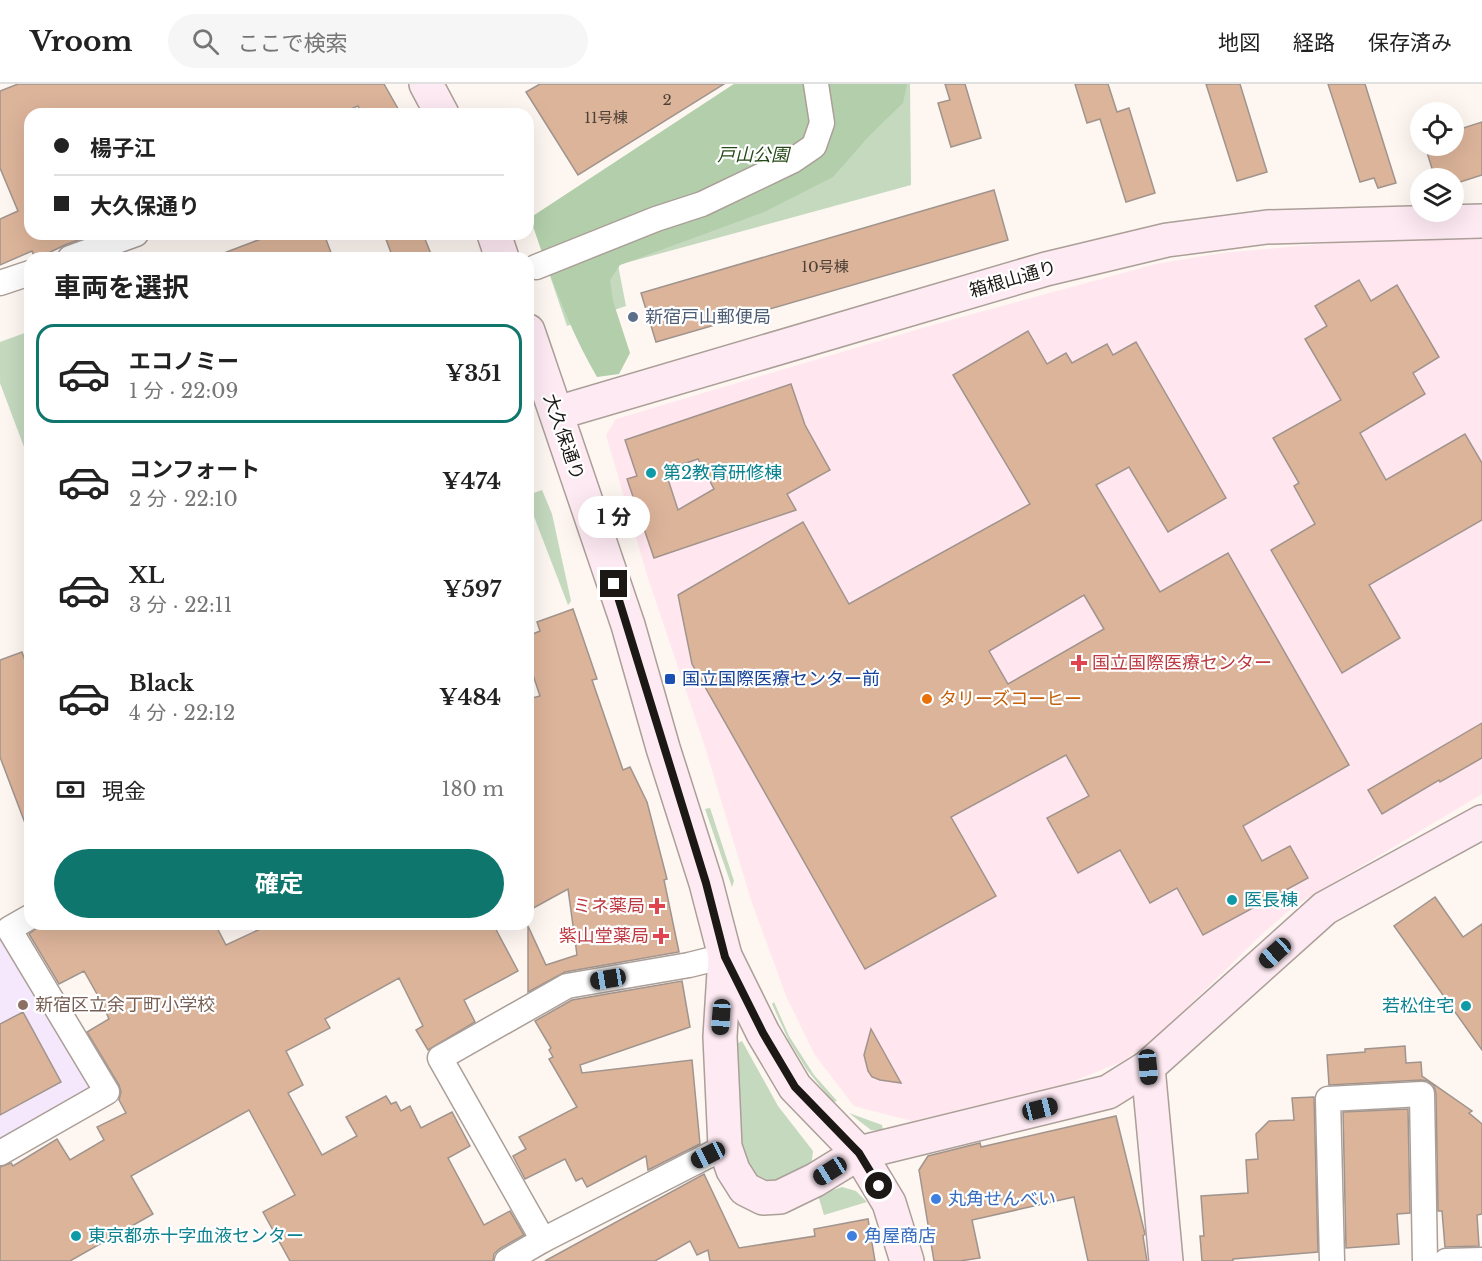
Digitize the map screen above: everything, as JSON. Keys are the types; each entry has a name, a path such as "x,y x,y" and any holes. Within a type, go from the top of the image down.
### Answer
{"street":[{"path":"426,84 439,108"},
{"path":"536,267 656,219 702,204 792,161 814,146 822,123 816,84"},
{"name":"箱根山通り","path":"557,413 1046,269 1137,247 1267,227 1482,221"},
{"path":"86,252 119,240"},
{"path":"0,283 24,275"},
{"name":"大久保通り","path":"534,348 628,625 663,748 706,883 725,957 763,1033 795,1087 859,1153 889,1203 907,1261"},
{"path":"543,1240 440,1058 567,986 725,957 720,1036 725,1147 733,1170 745,1189 762,1198 780,1197 815,1180 859,1153 1108,1092 1148,1067 1325,908 1482,822"},
{"path":"0,1153 107,1092 9,929 24,920"},
{"path":"1148,1067 1166,1261"},
{"path":"1332,1261 1328,1099 1422,1094 1425,1261"},
{"path":"507,1261 543,1240 725,1147"},
{"path":"1446,1261 1482,1260"}],"shaded area":[{"name":"国立国際医療センター","path":"1482,238 1482,794 1293,907 1155,1039 1121,1062 1064,1085 912,1121 854,1106 815,1055 787,998 752,903 705,747 648,578 606,435 616,419 933,325 1156,264 1223,253 1375,239"},
{"name":"新宿区立余丁町小学校","path":"0,930 90,1081 89,1088 0,1138"}],"green space":[{"name":"戸山公園","path":"734,84 910,84 911,185 618,265 626,306 567,326 534,229 534,215"},
{"name":"戸山公園","path":"734,84 907,84 903,103 869,136 833,177 764,212 620,265 610,280 613,301 630,353 619,374 597,377 561,302 534,229 534,215"},
{"path":"24,333 24,447 0,383 0,342"},
{"path":"542,490 552,514 571,601 568,605 534,517 534,493"},
{"path":"710,808 734,881 732,887 705,809"},
{"path":"774,1002 789,1036 814,1075 837,1101 833,1102 807,1070 789,1041 772,1004"},
{"path":"742,1041 778,1106 813,1151 811,1168 773,1185 756,1179 746,1160 740,1131 738,1043"},
{"path":"849,1113 882,1125 883,1131 871,1130"},
{"path":"842,1187 856,1191 867,1202 824,1215 818,1195"}],"building":[{"path":"18,84 384,84 398,108 359,108 358,106 353,108 24,108 24,240 78,240 50,252 24,252 24,254 0,265 0,219 18,211 0,168 0,91"},
{"path":"540,84 724,84 578,175 526,92"},
{"path":"945,84 965,84 981,138 951,147 938,103 950,100"},
{"path":"1075,84 1108,84 1117,112 1129,108 1155,193 1126,202 1100,119 1087,123"},
{"path":"1206,84 1240,84 1267,172 1237,181"},
{"path":"1328,84 1365,84 1396,183 1378,188 1374,178 1360,182"},
{"path":"1482,122 1482,175 1464,181 1464,168 1432,168 1428,156 1464,156 1464,128"},
{"path":"994,190 1008,240 656,342 641,293"},
{"path":"258,240 326,240 331,252 227,252"},
{"path":"386,240 425,240 430,252 391,252"},
{"path":"1359,280 1371,301 1397,285 1439,357 1413,373 1425,394 1360,433 1386,480 1465,434 1482,463 1482,520 1369,585 1400,638 1342,673 1271,550 1315,524 1294,486 1299,483 1273,438 1341,400 1305,339 1327,326 1315,306"},
{"path":"1028,331 1047,364 1066,353 1072,363 1107,344 1113,355 1136,342 1226,498 1168,532 1129,467 1096,485 1160,592 1228,553 1349,765 1243,826 1262,861 1290,846 1308,878 1203,935 1177,888 1150,903 1120,850 1078,873 1047,818 1089,796 1066,755 951,817 996,896 865,969 692,664 678,595 803,522 849,604 1030,504 953,375","holes":["1084,595 1104,629 1008,684 989,651"]},
{"path":"791,384 805,425 830,470 787,494 796,510 654,558 627,479 637,476 625,440","holes":["698,459 714,489 678,510 665,470"]},
{"path":"573,609 597,679 592,680 623,770 630,767 647,802 667,879 664,880 679,952 565,972 528,992 528,930 546,965 577,955 568,889 534,908 534,698 540,696 534,678 534,634 540,631 537,622"},
{"path":"22,652 24,658 24,820 0,757 0,660"},
{"path":"1482,723 1482,758 1440,782 1439,780 1382,814 1368,790"},
{"name":"若松住宅","path":"1435,897 1463,937 1482,924 1482,1050 1394,926"},
{"path":"34,930 218,930 226,945 258,930 496,930 518,971 464,1000 475,1022 428,1050 416,1030 423,1026 399,978 325,1019 330,1028 286,1051 303,1085 288,1093 322,1155 357,1136 346,1117 386,1096 391,1104 396,1102 401,1111 410,1106 421,1128 452,1112 470,1146 448,1158 484,1225 510,1211 524,1235 499,1249 494,1254 493,1261 290,1261 263,1212 295,1195 249,1110 131,1176 153,1214 70,1261 0,1261 0,1167 11,1163 13,1166 57,1139 70,1160 104,1140 97,1127 126,1113 119,1100 121,1092 119,1085 87,1032 109,1019 102,1003 84,971 59,984 29,934"},
{"path":"682,981 690,1027 580,1065 582,1073 692,1060 700,1144 648,1170 646,1156 587,1187 582,1178 576,1181 565,1159 525,1179 513,1156 526,1149 519,1137 577,1107 549,1059 553,1057 549,1050 551,1048 535,1021 572,1000"},
{"path":"23,1012 61,1082 0,1115 0,1024"},
{"path":"871,1029 901,1083 880,1080 872,1077 868,1071 864,1055"},
{"path":"1405,1046 1406,1063 1421,1062 1422,1076 1472,1111 1469,1113 1482,1124 1482,1214 1477,1215 1479,1246 1445,1247 1442,1211 1438,1211 1434,1086 1428,1081 1421,1080 1329,1085 1327,1055"},
{"path":"1314,1097 1318,1252 1233,1259 1233,1261 1202,1261 1200,1236 1204,1236 1201,1196 1248,1193 1246,1160 1258,1159 1256,1134 1269,1121 1294,1120 1292,1098"},
{"path":"1408,1109 1410,1213 1397,1214 1399,1244 1346,1248 1343,1112"},
{"path":"1116,1116 1145,1234 1143,1236 1147,1261 1088,1261 1074,1197 972,1220 980,1258 934,1261 919,1170 928,1156 980,1143 981,1147"},
{"path":"704,1174 739,1248 815,1236 814,1229 868,1219 875,1261 710,1261 708,1250 697,1255 690,1241 655,1261 545,1261"}],"place":[{"name":"新宿戸山郵便局","path":"633,317"},
{"name":"第2教育研修棟","path":"651,473"},
{"name":"国立国際医療センター","path":"1079,663"},
{"name":"国立国際医療センター前","path":"670,679"},
{"name":"タリーズコーヒー","path":"927,699"},
{"name":"医長棟","path":"1232,900"},
{"name":"ミネ薬局","path":"657,906"},
{"name":"紫山堂薬局","path":"661,936"},
{"name":"新宿区立余丁町小学校","path":"23,1005"},
{"name":"若松住宅","path":"1466,1006"},
{"name":"丸角せんべい","path":"936,1199"},
{"name":"東京都赤十字血液センター","path":"76,1236"},
{"name":"角屋商店","path":"852,1236"}],"route":[{"path":"614,584 706,883 725,957 763,1033 795,1087 859,1153 879,1186"}]}
